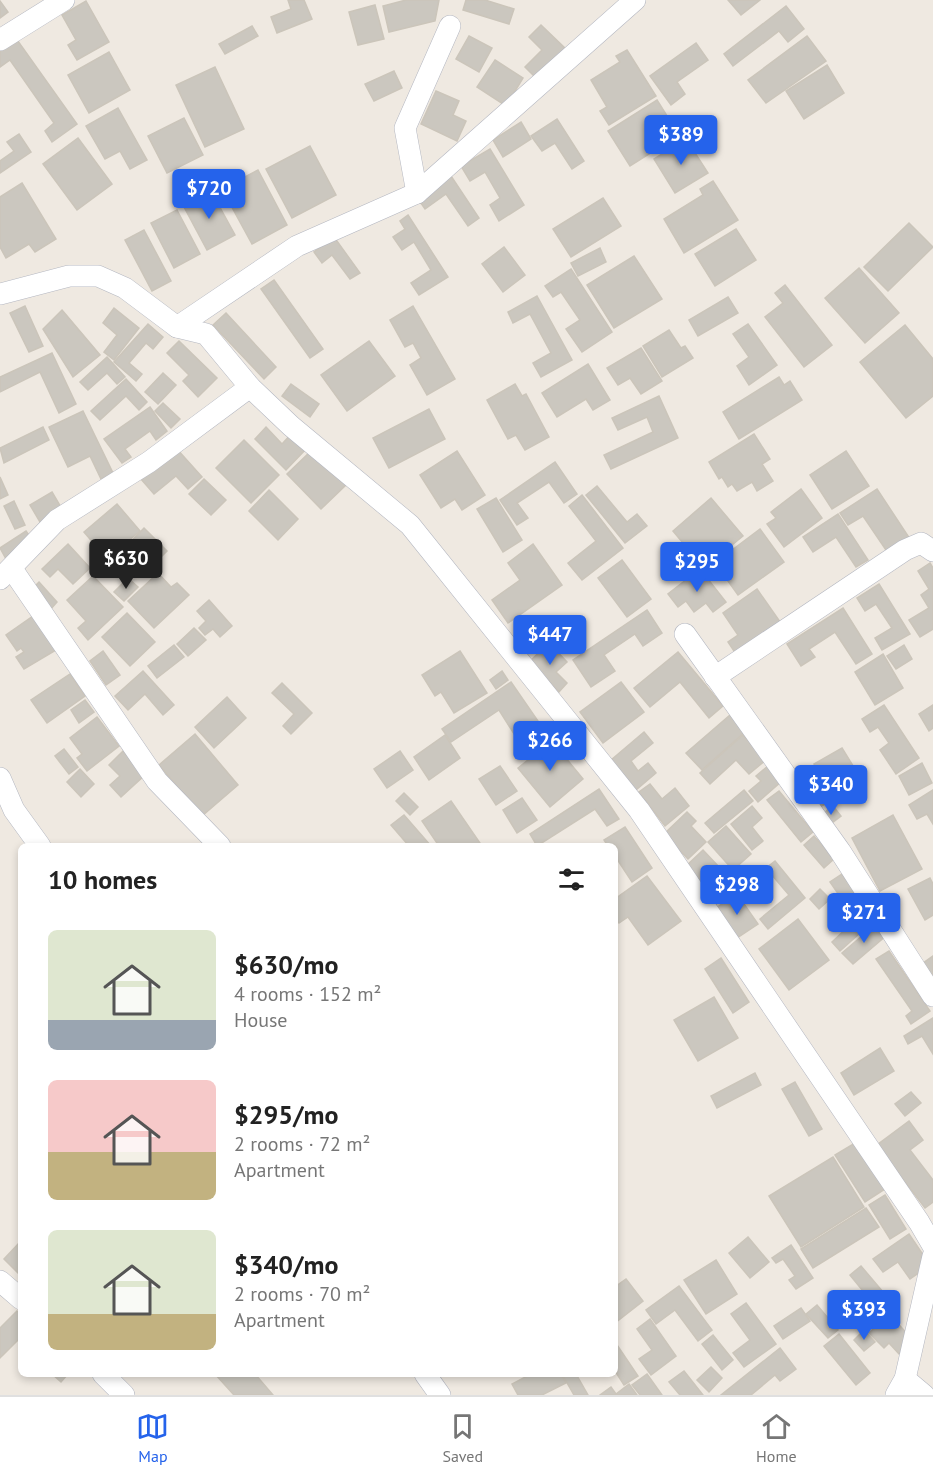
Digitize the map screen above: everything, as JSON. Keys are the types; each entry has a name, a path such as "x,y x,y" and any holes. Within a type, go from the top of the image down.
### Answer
{"street":[{"path":"0,40 64,0"},
{"path":"177,327 297,246 417,193 635,0"},
{"path":"417,193 405,128 450,26"},
{"path":"0,294 69,276 98,276 125,288 177,327 206,334 250,387 291,426 410,525 639,810 926,1218 933,1246"},
{"path":"217,843 157,781 6,574 57,520 149,462 250,387"},
{"path":"715,677 905,550 921,543 933,551"},
{"path":"685,634 840,851 933,996"},
{"path":"0,778 14,810 38,843"},
{"path":"924,1395 901,1387 933,1256"},
{"path":"0,1281 18,1296"},
{"path":"106,1377 124,1395"},
{"path":"427,1377 440,1395"}],"building":[{"path":"288,0 304,0 312,19 277,33 271,17 291,9"},
{"path":"406,0 439,0 435,21 389,32 383,6"},
{"path":"466,0 485,0 514,9 509,24 463,10"},
{"path":"728,0 760,0 741,15"},
{"path":"0,1 8,12 0,18"},
{"path":"86,1 109,42 77,60 68,45 76,40 62,15"},
{"path":"375,5 384,39 358,45 349,12"},
{"path":"786,6 804,29 788,42 779,31 733,66 724,54"},
{"path":"541,25 566,49 537,79 525,67 542,50 529,37"},
{"path":"252,26 258,36 225,54 219,44"},
{"path":"469,36 492,48 479,72 456,59"},
{"path":"807,36 826,61 766,103 748,80"},
{"path":"15,37 77,124 52,142 45,131 54,123 10,60 0,67 0,48"},
{"path":"696,43 708,60 677,82 685,94 671,105 650,76"},
{"path":"627,50 656,96 609,125 600,111 607,107 591,80 620,62 616,56"},
{"path":"109,52 130,90 89,113 68,75"},
{"path":"495,60 523,78 506,106 477,87"},
{"path":"827,65 844,93 804,119 786,91"},
{"path":"215,67 244,129 205,147 176,85"},
{"path":"394,71 402,88 374,101 365,84"},
{"path":"436,91 459,101 453,115 466,121 457,141 421,124"},
{"path":"657,100 679,135 630,166 608,131"},
{"path":"118,108 147,160 130,169 120,151 105,159 86,126"},
{"path":"184,118 203,155 167,173 148,136"},
{"path":"557,119 584,161 572,169 555,143 542,151 531,136"},
{"path":"521,122 531,139 503,157 493,140"},
{"path":"19,134 31,152 0,173 0,161 14,151 7,142"},
{"path":"78,138 112,184 77,210 43,164"},
{"path":"686,139 708,173 675,193 654,159"},
{"path":"310,146 336,195 292,218 266,169"},
{"path":"490,149 524,205 499,221 490,205 500,198 485,172 470,181 461,166"},
{"path":"258,170 287,225 252,244 222,189"},
{"path":"449,173 479,218 468,226 446,194 425,209 416,196"},
{"path":"713,181 738,220 684,253 664,219 703,195 700,189"},
{"path":"22,183 56,239 35,252 29,244 6,258 0,247 0,197"},
{"path":"211,191 235,235 207,250 183,205"},
{"path":"603,198 621,226 571,257 553,229"},
{"path":"177,210 200,254 174,268 151,223"},
{"path":"408,215 448,277 419,295 411,283 431,270 414,242 402,250 393,237 405,229 400,221"},
{"path":"909,223 933,247 888,291 864,267"},
{"path":"736,229 756,260 715,286 695,254"},
{"path":"144,230 171,281 152,291 125,240"},
{"path":"334,237 360,273 350,279 332,255 322,263 314,252"},
{"path":"504,247 525,275 503,292 482,264"},
{"path":"600,248 606,262 578,276 571,263"},
{"path":"634,256 662,299 614,328 587,285"},
{"path":"859,268 899,313 865,343 825,298"},
{"path":"571,269 612,332 582,352 566,329 580,320 561,292 553,297 545,286"},
{"path":"274,280 323,349 310,358 261,289"},
{"path":"785,285 832,345 804,367 765,317 783,303 775,293"},
{"path":"537,296 572,360 541,377 533,363 551,353 530,314 513,323 508,312"},
{"path":"728,297 738,313 698,336 689,320"},
{"path":"25,306 43,346 29,352 10,313"},
{"path":"413,306 455,379 427,395 410,365 421,358 413,343 405,347 390,320"},
{"path":"114,308 139,328 114,360 104,352 117,335 103,323"},
{"path":"62,310 100,355 73,377 43,329"},
{"path":"226,313 276,367 264,379 213,325"},
{"path":"148,324 163,337 153,349 146,343 129,363 142,374 136,381 114,362"},
{"path":"748,324 777,365 749,385 737,366 749,357 733,334"},
{"path":"905,325 933,359 933,396 906,418 860,362"},
{"path":"669,330 681,348 685,346 693,358 662,377 643,346"},
{"path":"179,341 217,378 198,397 183,381 189,375 167,353"},
{"path":"369,341 395,376 347,411 321,375"},
{"path":"641,348 662,381 641,394 630,378 618,385 607,368"},
{"path":"52,353 76,404 59,413 40,372 0,392 0,377"},
{"path":"107,357 125,377 117,384 107,373 88,390 80,382"},
{"path":"588,364 610,400 593,410 586,399 557,417 542,393"},
{"path":"163,373 176,385 158,404 145,392"},
{"path":"779,377 784,385 790,381 802,400 739,439 723,412"},
{"path":"126,379 147,402 139,410 126,396 100,420 91,411"},
{"path":"291,384 319,404 310,417 282,396"},
{"path":"515,384 522,396 526,394 549,437 525,450 516,435 508,439 487,400"},
{"path":"659,396 678,438 611,469 604,455 653,432 647,417 618,430 612,418"},
{"path":"163,403 180,419 171,428 155,411"},
{"path":"150,407 167,431 156,440 150,431 125,449 131,457 122,463 104,439"},
{"path":"429,409 445,439 389,468 373,438"},
{"path":"83,411 113,473 101,479 90,456 68,467 49,427"},
{"path":"43,427 49,440 4,463 0,448"},
{"path":"266,427 282,444 292,433 307,448 286,470 255,439"},
{"path":"754,434 770,459 762,464 773,481 757,491 752,482 737,491 732,484 728,487 722,477 719,479 709,462"},
{"path":"244,440 279,475 251,503 216,468"},
{"path":"176,448 202,477 188,489 176,476 154,494 141,479"},
{"path":"312,450 346,485 321,509 287,474"},
{"path":"457,451 485,495 462,510 455,499 441,508 420,475"},
{"path":"846,451 869,486 832,509 810,475"},
{"path":"555,462 577,494 564,503 549,482 517,503 528,518 517,525 500,500"},
{"path":"0,477 8,495 0,499"},
{"path":"204,479 226,500 211,515 189,494"},
{"path":"597,486 627,522 637,514 647,526 625,543 586,495"},
{"path":"801,489 822,518 784,547 767,524 776,518 771,512"},
{"path":"877,489 910,539 888,553 863,516 848,525 840,513"},
{"path":"269,490 298,519 278,540 249,511"},
{"path":"52,492 62,509 40,522 30,505"},
{"path":"582,495 623,548 582,580 568,563 596,541 569,506"},
{"path":"496,498 522,540 503,552 477,509"},
{"path":"711,498 743,536 704,568 673,531"},
{"path":"14,501 25,525 15,529 4,506"},
{"path":"117,504 140,531 107,559 84,532"},
{"path":"838,514 868,560 856,567 836,537 813,552 803,537"},
{"path":"144,528 167,551 142,576 133,567 125,576 111,562"},
{"path":"760,529 784,562 738,595 715,563"},
{"path":"26,531 33,541 6,559 0,548"},
{"path":"68,544 90,568 73,584 58,569 50,577 42,569"},
{"path":"533,544 562,585 508,623 492,600 520,580 508,563"},
{"path":"622,560 651,599 627,617 598,578"},
{"path":"930,563 933,568 933,629 920,637 909,620 929,608 921,595 929,589 918,571"},
{"path":"700,569 726,602 713,612 706,603 694,612 686,601 678,607 668,594"},
{"path":"158,573 171,587 177,583 189,595 154,628 128,601"},
{"path":"93,576 123,607 88,640 78,628 86,621 67,600"},
{"path":"128,578 138,587 124,601 114,592"},
{"path":"39,582 57,602 50,610 31,590"},
{"path":"879,584 910,634 882,650 875,638 892,628 876,604 865,611 857,598"},
{"path":"757,589 783,626 738,657 728,642 738,635 723,613"},
{"path":"209,600 232,626 220,637 213,629 205,635 199,628 206,621 197,611"},
{"path":"843,608 872,654 856,664 835,632 809,649 815,657 801,666 787,644"},
{"path":"647,610 662,633 643,646 635,634 604,655 615,671 591,687 573,660"},
{"path":"127,613 155,642 130,666 102,637"},
{"path":"33,616 56,650 24,669 16,657 24,652 21,648 17,651 6,635"},
{"path":"194,628 206,640 188,656 177,644"},
{"path":"549,643 567,662 556,672 567,683 559,692 530,661"},
{"path":"174,645 184,657 157,678 148,666"},
{"path":"904,645 912,659 896,669 887,656"},
{"path":"103,651 120,675 106,685 90,661"},
{"path":"460,651 487,693 454,713 441,692 435,696 422,675"},
{"path":"678,652 723,706 709,718 680,682 650,707 634,688"},
{"path":"883,654 903,688 875,705 855,672"},
{"path":"143,671 174,705 163,715 145,694 128,710 115,696"},
{"path":"502,671 508,680 496,689 490,680"},
{"path":"70,674 85,696 47,723 31,700"},
{"path":"511,682 538,721 516,737 499,710 451,742 442,729"},
{"path":"621,682 644,712 603,743 580,712"},
{"path":"282,683 312,713 291,734 283,726 294,714 272,693"},
{"path":"227,697 246,718 214,748 195,727"},
{"path":"85,700 94,712 79,723 71,710"},
{"path":"884,705 919,758 896,774 880,750 889,743 878,727 870,732 862,719"},
{"path":"933,705 933,728 929,731 919,714"},
{"path":"730,715 745,732 702,770 686,753"},
{"path":"97,717 119,746 87,771 77,758 82,754 70,738"},
{"path":"644,732 653,743 631,761 638,771 648,763 656,773 636,790 611,760"},
{"path":"195,734 238,785 202,816 159,765"},
{"path":"445,735 460,758 429,780 414,757"},
{"path":"547,735 583,779 550,807 518,768 538,752 533,747"},
{"path":"743,735 766,760 749,774 736,760 710,784 700,773"},
{"path":"842,748 863,782 815,810 806,795 826,783 814,764"},
{"path":"64,749 78,767 69,774 55,756"},
{"path":"123,751 145,775 121,797 110,785 120,776 109,765"},
{"path":"400,751 413,770 387,788 374,769"},
{"path":"922,763 932,783 909,795 899,776"},
{"path":"500,766 517,791 496,805 479,779"},
{"path":"768,766 782,781 758,802 749,791 761,781 756,776"},
{"path":"80,769 94,784 81,797 67,782"},
{"path":"650,784 662,799 675,788 689,806 665,826 639,792"},
{"path":"599,789 619,819 607,826 595,809 542,843 535,843 530,834"},
{"path":"744,790 753,801 714,833 705,823"},
{"path":"933,790 933,824 927,814 917,819 909,805"},
{"path":"779,791 813,832 801,842 767,800"},
{"path":"404,793 418,807 410,815 396,801"},
{"path":"522,798 537,820 517,833 503,810"},
{"path":"451,801 480,843 437,843 422,821"},
{"path":"752,806 762,818 752,827 763,841 752,850 731,824"},
{"path":"833,806 841,816 828,826 820,816"},
{"path":"687,812 696,821 691,826 706,842 688,859 664,834"},
{"path":"404,815 428,843 406,843 391,825"},
{"path":"893,815 922,869 880,891 852,838"},
{"path":"726,826 751,854 733,870 708,842"},
{"path":"625,827 652,868 632,882 618,861 618,843 606,843 604,840"},
{"path":"814,836 834,859 824,868 804,845"},
{"path":"703,850 719,867 701,884 685,867"},
{"path":"775,861 805,898 768,929 760,919 789,895 766,868"},
{"path":"842,874 871,915 859,924 830,882"},
{"path":"647,876 681,921 648,945 628,917 618,922 618,897"},
{"path":"930,878 933,884 933,915 925,920 908,889"},
{"path":"820,889 830,899 819,909 810,899"},
{"path":"737,894 758,924 737,938 716,908"},
{"path":"798,919 829,960 789,990 759,949"},
{"path":"851,924 860,933 840,951 832,942"},
{"path":"876,924 887,935 853,964 842,953"},
{"path":"889,951 930,1011 911,1024 906,1016 912,1011 876,959"},
{"path":"933,956 933,986 919,966"},
{"path":"721,958 749,1002 733,1013 705,969"},
{"path":"714,997 738,1038 698,1061 674,1020"},
{"path":"933,1018 933,1054 922,1036 908,1044 904,1036"},
{"path":"880,1048 894,1071 854,1095 841,1073"},
{"path":"755,1073 761,1085 717,1108 711,1096"},
{"path":"795,1082 822,1129 809,1136 782,1089"},
{"path":"911,1092 921,1103 905,1116 895,1104"},
{"path":"909,1121 923,1140 910,1150 933,1180 933,1202 925,1208 877,1145"},
{"path":"855,1143 885,1189 865,1202 835,1155"},
{"path":"833,1157 864,1207 801,1247 769,1196"},
{"path":"885,1195 906,1229 890,1239 869,1205"},
{"path":"866,1208 879,1227 813,1268 801,1249"},
{"path":"909,1234 930,1265 910,1279 898,1262 883,1272 873,1259"},
{"path":"748,1237 769,1262 750,1278 729,1253"},
{"path":"18,1244 18,1273 4,1259"},
{"path":"791,1245 813,1278 796,1289 789,1280 795,1276 783,1259 776,1263 772,1258"},
{"path":"716,1260 737,1294 706,1314 684,1280"},
{"path":"861,1266 894,1305 876,1319 866,1307 872,1302 850,1275"},
{"path":"626,1279 643,1301 618,1321 618,1285"},
{"path":"679,1286 712,1330 698,1341 675,1310 656,1324 646,1310"},
{"path":"746,1303 776,1344 744,1367 733,1353 750,1340 731,1314"},
{"path":"817,1305 838,1330 828,1338 806,1314"},
{"path":"801,1308 810,1321 783,1339 774,1326"},
{"path":"18,1312 18,1340 0,1358 0,1328"},
{"path":"889,1314 913,1340 899,1354 889,1343 884,1348 869,1333"},
{"path":"650,1319 676,1356 651,1375 639,1359 652,1350 637,1329"},
{"path":"864,1330 875,1342 864,1351 854,1340"},
{"path":"839,1334 870,1373 856,1385 824,1346"},
{"path":"713,1335 733,1360 722,1370 702,1344"},
{"path":"618,1346 638,1376 624,1385 618,1376"},
{"path":"780,1348 796,1369 780,1381 775,1375 751,1395 721,1395"},
{"path":"711,1367 722,1378 709,1392 697,1380"},
{"path":"684,1371 703,1395 680,1395 669,1382"},
{"path":"647,1374 662,1395 640,1395 632,1385"},
{"path":"55,1377 65,1377 61,1382"},
{"path":"218,1377 258,1377 273,1395 234,1395"},
{"path":"525,1377 563,1377 566,1383 542,1395 518,1395 512,1384"},
{"path":"564,1377 578,1377 588,1395 574,1395"},
{"path":"629,1384 637,1395 600,1395 611,1387 616,1394"}]}
